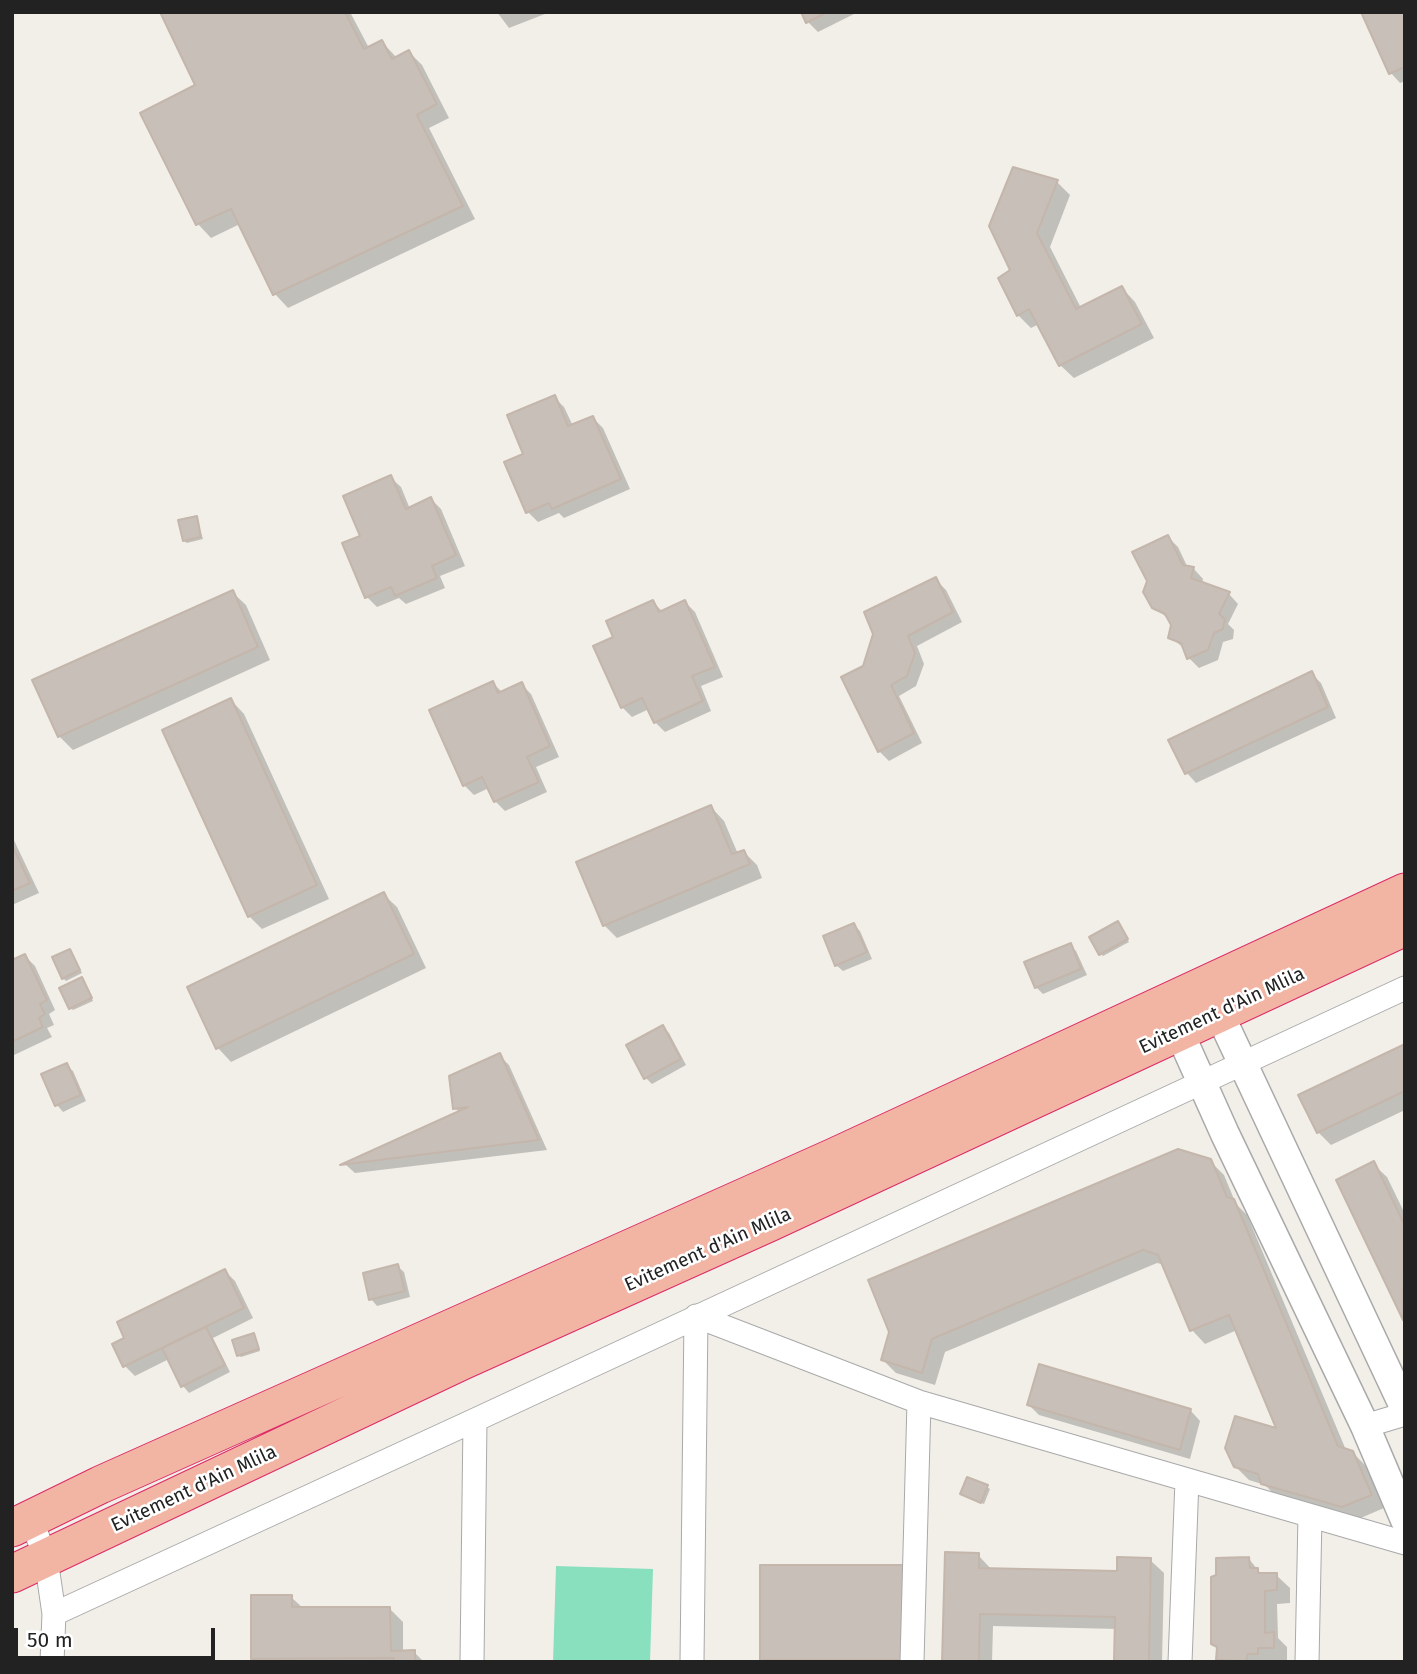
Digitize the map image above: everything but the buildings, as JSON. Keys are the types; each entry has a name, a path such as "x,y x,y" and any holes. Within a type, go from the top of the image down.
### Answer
{"highway":[{"name":"Evitement d'Ain Mlila","path":"12,1574 462,1361 769,1223 1212,998 1405,892"},
{"name":"Evitement d'Ain Mlila","path":"1212,998 1405,927"},
{"name":"Evitement d'Ain Mlila","path":"21,1523 100,1485 430,1340 834,1157 1172,1017"}],"street":[{"path":"54,1614 1405,988"},
{"path":"1212,998 1405,1409"},
{"path":"1172,1017 1365,1426 1405,1520"},
{"path":"696,1316 919,1402 1405,1543"},
{"path":"692,1662 696,1316"},
{"path":"912,1662 919,1402"},
{"path":"1365,1426 1405,1414"},
{"path":"472,1662 475,1420"},
{"path":"1180,1662 1187,1480"},
{"path":"1307,1662 1310,1516"},
{"path":"21,1523 46,1559 54,1614 52,1662"}],"green space":[{"path":"556,1566 653,1569 650,1662 553,1662"}]}
